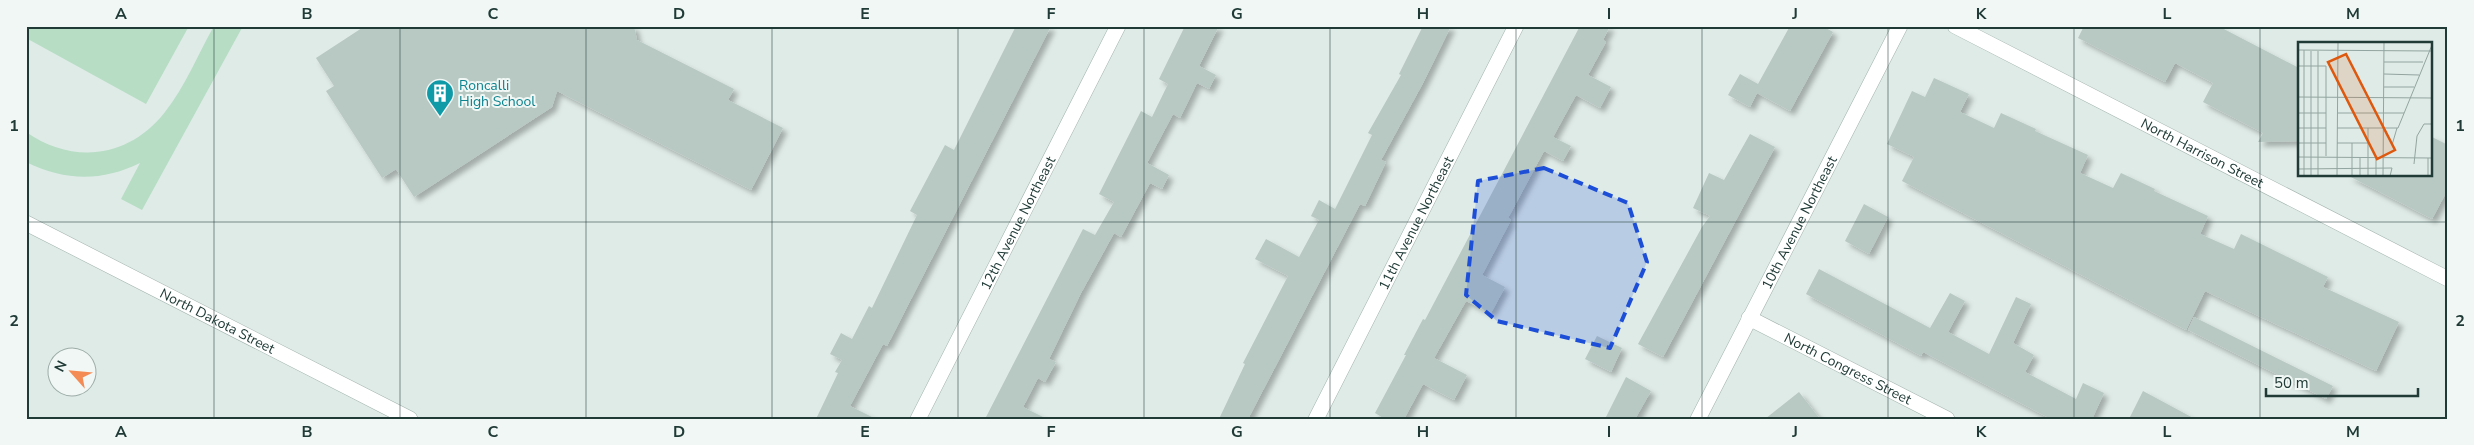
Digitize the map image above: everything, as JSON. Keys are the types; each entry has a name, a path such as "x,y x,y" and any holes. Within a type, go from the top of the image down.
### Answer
{"street":[{"name":"12th Avenue Northeast","path":"918,419 1118,26"},
{"name":"11th Avenue Northeast","path":"1316,419 1516,26"},
{"name":"10th Avenue Northeast","path":"1698,419 1900,26"},
{"name":"North Harrison Street","path":"1956,26 2448,279"},
{"name":"North Dakota Street","path":"26,223 410,419"},
{"name":"North Congress Street","path":"1749,318 1947,419"}],"highlighted area":[{"path":"1544,168 1628,203 1647,262 1610,348 1497,321 1466,295 1478,181"}],"green space":[{"path":"26,26 189,26 146,104 26,38"},
{"path":"214,26 243,26 142,210 121,199 140,163 111,174 83,177 55,173 26,162 26,132 44,143 62,149 81,152 100,152 118,147 135,139 151,127 172,102"}],"building":[{"name":"Roncalli High School","path":"365,26 634,26 637,40 734,89 728,100 783,128 751,190 557,91 552,107 414,197 396,169 382,178 326,91 334,86 316,58"},
{"path":"1016,26 1051,26 887,346 883,344 850,406 876,419 816,419 838,373 835,372 842,360 830,354 841,333 852,339 869,306 872,308 917,215 910,211 945,145 954,150"},
{"path":"1185,26 1219,26 1199,66 1216,75 1209,89 1197,83 1180,118 1173,114 1147,163 1169,175 1162,189 1150,183 1121,237 1114,233 1081,293 1049,359 1056,362 1045,382 1038,378 1023,407 1047,419 985,419 1083,229 1095,235 1114,202 1099,194 1141,111 1152,117 1168,84 1159,79"},
{"path":"1423,26 1451,26 1423,83 1381,160 1386,162 1365,206 1360,204 1248,419 1219,419 1245,364 1243,363 1288,276 1255,259 1266,239 1299,257 1319,220 1311,216 1319,200 1335,209 1372,135 1368,133 1401,75 1399,74"},
{"path":"1580,26 1610,26 1603,40 1606,42 1588,75 1611,87 1600,108 1576,95 1553,137 1571,146 1563,161 1544,151 1508,218 1511,220 1482,275 1505,287 1491,313 1466,301 1434,358 1467,375 1454,400 1423,384 1404,419 1385,419 1375,413 1423,319 1425,320"},
{"path":"1790,26 1822,26 1833,32 1790,111 1757,93 1750,107 1728,95 1740,74 1758,84"},
{"path":"2084,26 2218,26 2298,67 2298,141 2258,142 2263,133 2203,102 2213,83 2175,63 2165,82 2078,38"},
{"path":"1934,78 1969,94 1960,112 1994,128 2001,113 2036,129 2035,131 2088,155 2080,173 2113,188 2121,173 2155,189 2154,191 2208,216 2200,234 2234,249 2241,234 2328,277 2323,287 2399,322 2376,371 2205,291 2186,330 1902,181 1914,157 1887,144 1912,91 1925,97"},
{"path":"1750,134 1775,147 1663,357 1638,344 1702,227 1710,216 1693,208 1709,173 1724,180"},
{"path":"2432,137 2448,145 2448,189 2432,219 2349,176 2432,176"},
{"path":"1864,204 1888,217 1869,254 1845,241"},
{"path":"1819,269 1930,328 1950,293 1965,301 1948,332 1989,354 2016,297 2031,304 2013,343 2034,355 2025,372 2076,399 2083,383 2104,393 2092,419 2051,419 1923,352 1921,356 1806,294"},
{"path":"2194,317 2333,386 2326,399 2188,330"},
{"path":"1597,336 1622,348 1611,372 1585,359"},
{"path":"1626,377 1651,391 1635,419 1605,419"},
{"path":"2143,391 2195,419 2129,419"},
{"path":"1799,392 1820,419 1765,419"}],"place":[{"name":"Roncalli High School","path":"440,117"}]}
